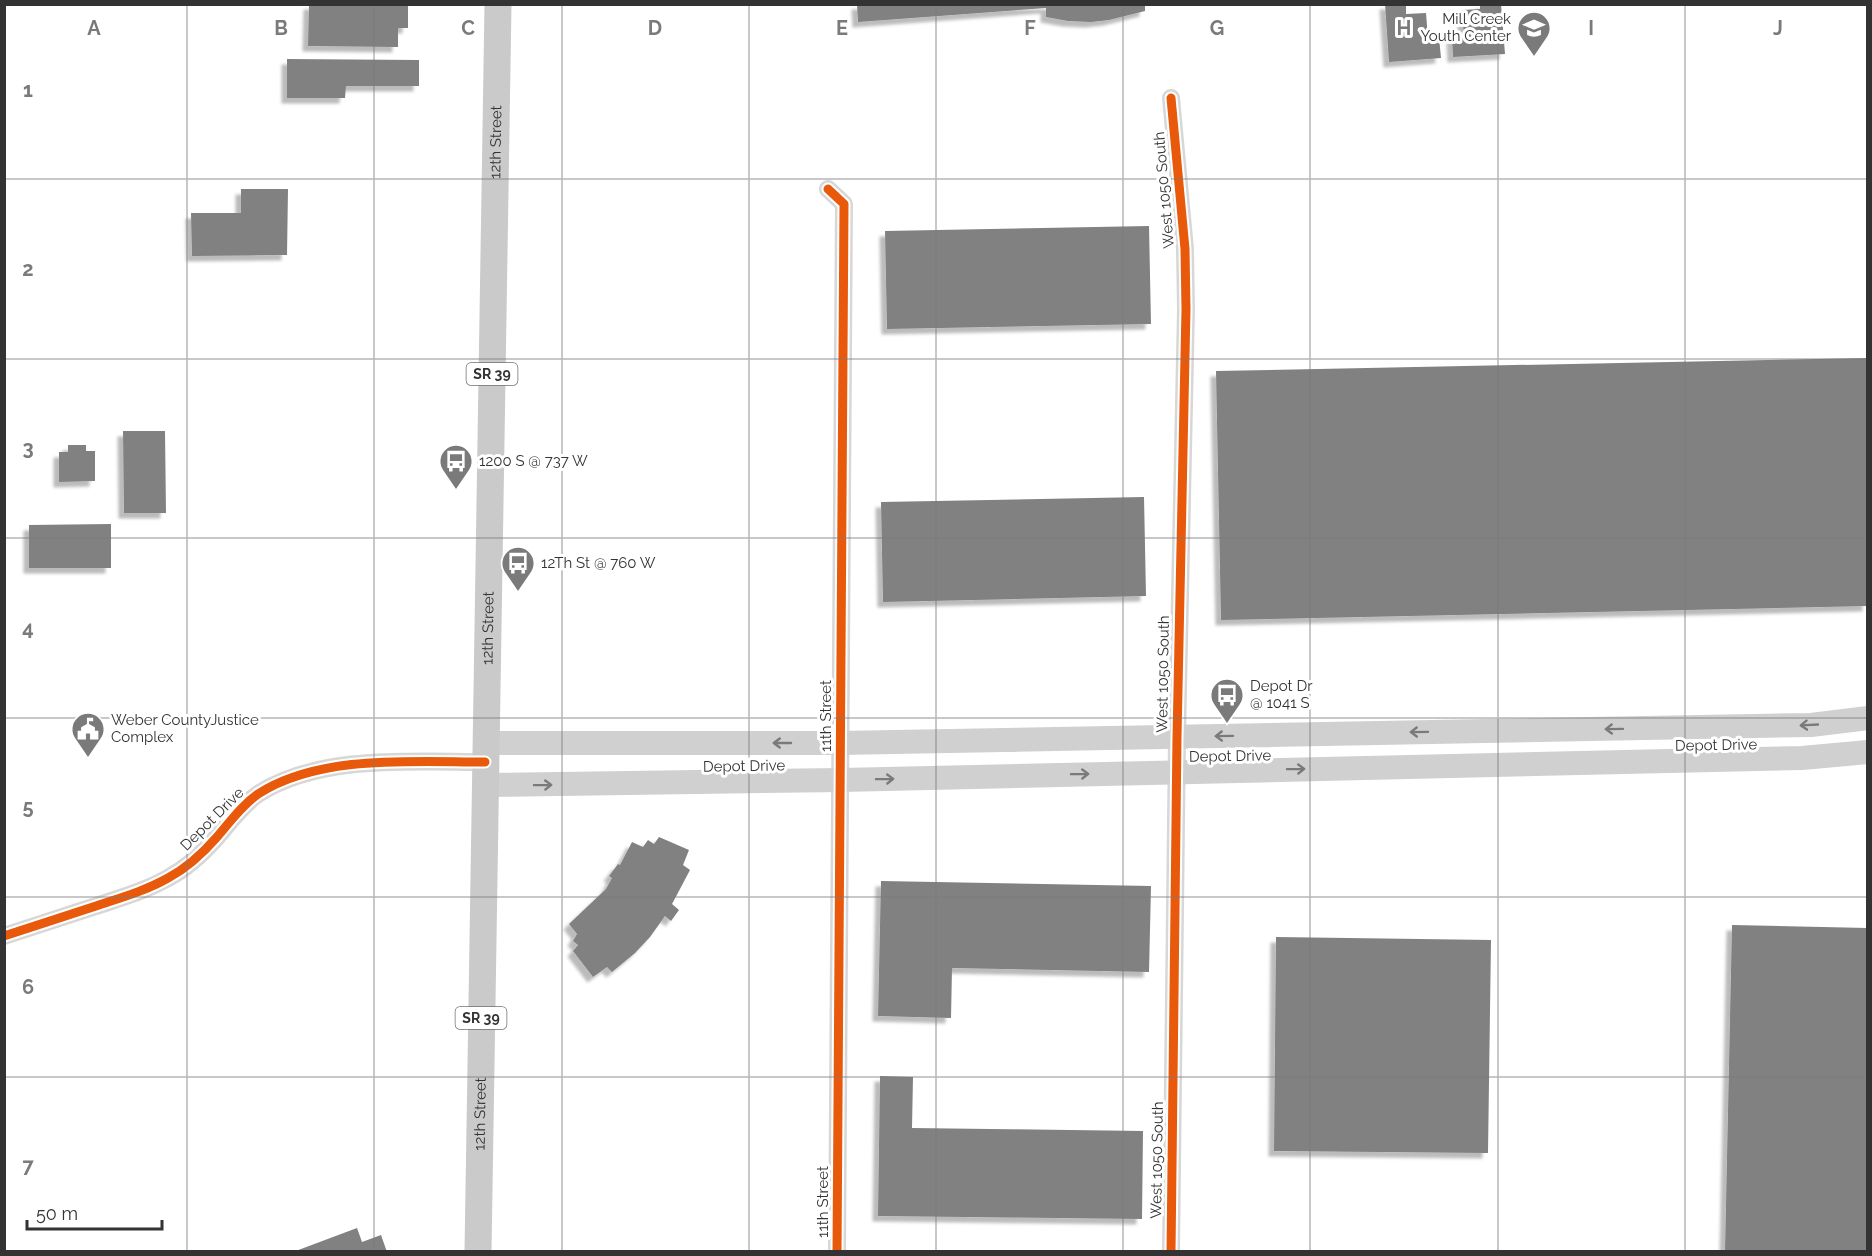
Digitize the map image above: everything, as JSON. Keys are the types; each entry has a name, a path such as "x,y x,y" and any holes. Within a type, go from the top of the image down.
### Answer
{"main road":[{"name":"12th Street","path":"478,1251 498,4"},
{"name":"Depot Drive","path":"485,763 840,743 1811,725 1868,718"},
{"name":"Depot Drive","path":"485,763 841,780 1802,758 1868,752"}],"street":[{"name":"West 1050 South","path":"1171,1251 1185,289 1185,249 1172,98"},
{"name":"11th Street","path":"828,189 844,204 837,1251"},
{"name":"Depot Drive","path":"4,936 144,890 170,877 197,858 245,805 258,794 287,780 326,768 364,763 485,763"}],"building":[{"path":"309,4 408,4 408,28 398,28 398,47 308,46"},
{"path":"857,4 1145,4 1145,11 1091,22 1046,17 1046,8 858,22"},
{"path":"1385,4 1406,4 1406,14 1426,13 1428,38 1439,37 1441,58 1389,62"},
{"path":"1480,4 1501,4 1505,54 1453,57 1452,37 1464,36 1462,10 1480,9"},
{"path":"287,59 419,60 419,86 346,86 345,98 287,98"},
{"path":"241,189 288,189 287,255 192,256 191,213 241,213"},
{"path":"1149,226 1151,324 887,329 885,231"},
{"path":"1868,358 1868,606 1221,620 1216,371"},
{"path":"123,431 165,431 166,513 124,513"},
{"path":"68,445 86,445 86,451 95,451 95,481 59,482 59,452 68,452"},
{"path":"1144,497 1146,596 883,602 881,502"},
{"path":"111,524 111,568 29,568 29,525"},
{"path":"659,837 689,850 683,865 690,870 672,904 679,910 671,921 665,916 635,953 612,972 607,967 593,977 573,951 578,945 573,941 577,934 569,924 606,889 612,878 609,876 618,864 620,865 632,842 643,847 648,840 654,844"},
{"path":"881,881 1151,886 1149,972 952,968 951,1018 878,1016"},
{"path":"1732,925 1868,928 1868,1252 1725,1252"},
{"path":"1276,937 1491,940 1488,1153 1274,1151"},
{"path":"880,1076 913,1077 912,1128 1143,1131 1142,1219 878,1216"},
{"path":"357,1228 362,1242 381,1235 387,1252 293,1252"}],"cycle path":[{"path":"1171,98 1185,249 1186,309 1177,737 1171,1252"},
{"path":"828,189 844,204 837,1252"},
{"path":"4,936 132,894 168,878 182,870 200,854 252,799 283,781 338,766 368,763 485,762"}],"place":[{"name":"Mill Creek Youth Center","path":"1534,57"},
{"name":"1200 S @ 737 W","path":"456,490"},
{"name":"12Th St @ 760 W","path":"518,592"},
{"name":"Depot Dr @ 1041 S","path":"1227,724"},
{"name":"Weber CountyJustice Complex","path":"88,758"}]}
